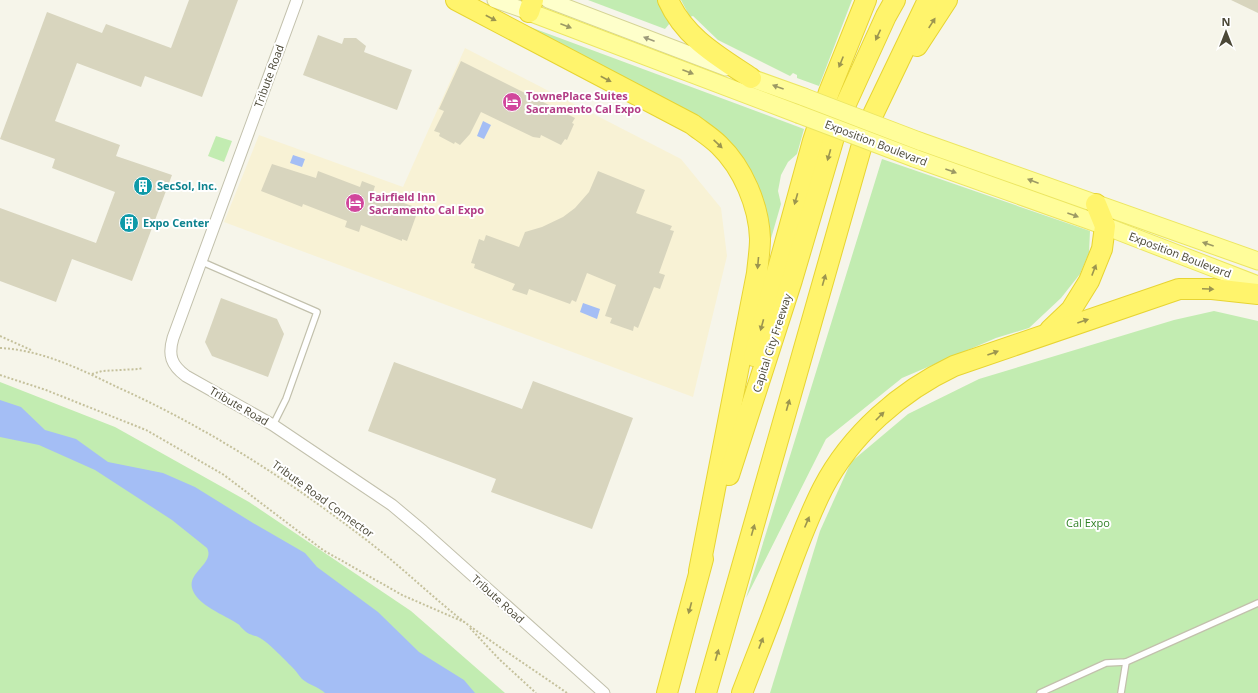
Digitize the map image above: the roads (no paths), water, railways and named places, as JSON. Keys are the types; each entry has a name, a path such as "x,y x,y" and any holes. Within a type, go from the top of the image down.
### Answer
{"highway":[{"path":"456,0 692,124 720,145 740,173 749,190 754,204 760,239 757,273 700,571"},
{"path":"668,0 676,15 699,42 751,78"},
{"path":"714,521 739,413 802,178 829,92 866,0"},
{"name":"Capital City Freeway","path":"667,693 714,521 792,280 840,117 886,16 895,0"},
{"path":"706,693 872,115 928,0"},
{"path":"872,115 947,0"},
{"path":"1046,334 1071,310 1089,281 1102,249 1105,226 1096,204"},
{"path":"742,693 808,521 824,486 847,452 881,414 917,386 954,366 1179,289 1212,289 1258,294"}],"main road":[{"name":"Exposition Boulevard","path":"495,0 531,6 798,114 914,158 1105,226 1258,285"},
{"name":"Exposition Boulevard","path":"548,0 919,141 1258,262"}],"street":[{"name":"Tribute Road","path":"297,0 173,338 171,347 174,366 186,376 273,425 392,505 604,693"}],"lane":[{"path":"200,261 317,312 286,399 273,425"},
{"path":"1040,693 1106,663 1126,662 1258,603"},
{"path":"1121,693 1126,662"}],"water":[{"path":"483,121 491,125 484,139 477,136"},
{"path":"293,155 305,159 302,167 290,163"},
{"path":"583,303 600,309 597,319 580,312"},
{"path":"0,400 21,407 45,430 76,439 108,462 163,473 195,487 305,553 317,567 378,612 419,652 464,680 475,693 325,693 305,681 263,640 247,633 239,624 199,600 192,588 192,582 197,572 205,563 208,553 207,548 172,520 95,470 39,445 0,437"}],"place":[{"name":"TownePlace Suites Sacramento Cal Expo","path":"512,102"},
{"name":"SecSol, Inc.","path":"143,186"},
{"name":"Fairfield Inn Sacramento Cal Expo","path":"355,203"},
{"name":"Expo Center","path":"129,223"}],"park label":[{"name":"Cal Expo","path":"1088,523"}]}
